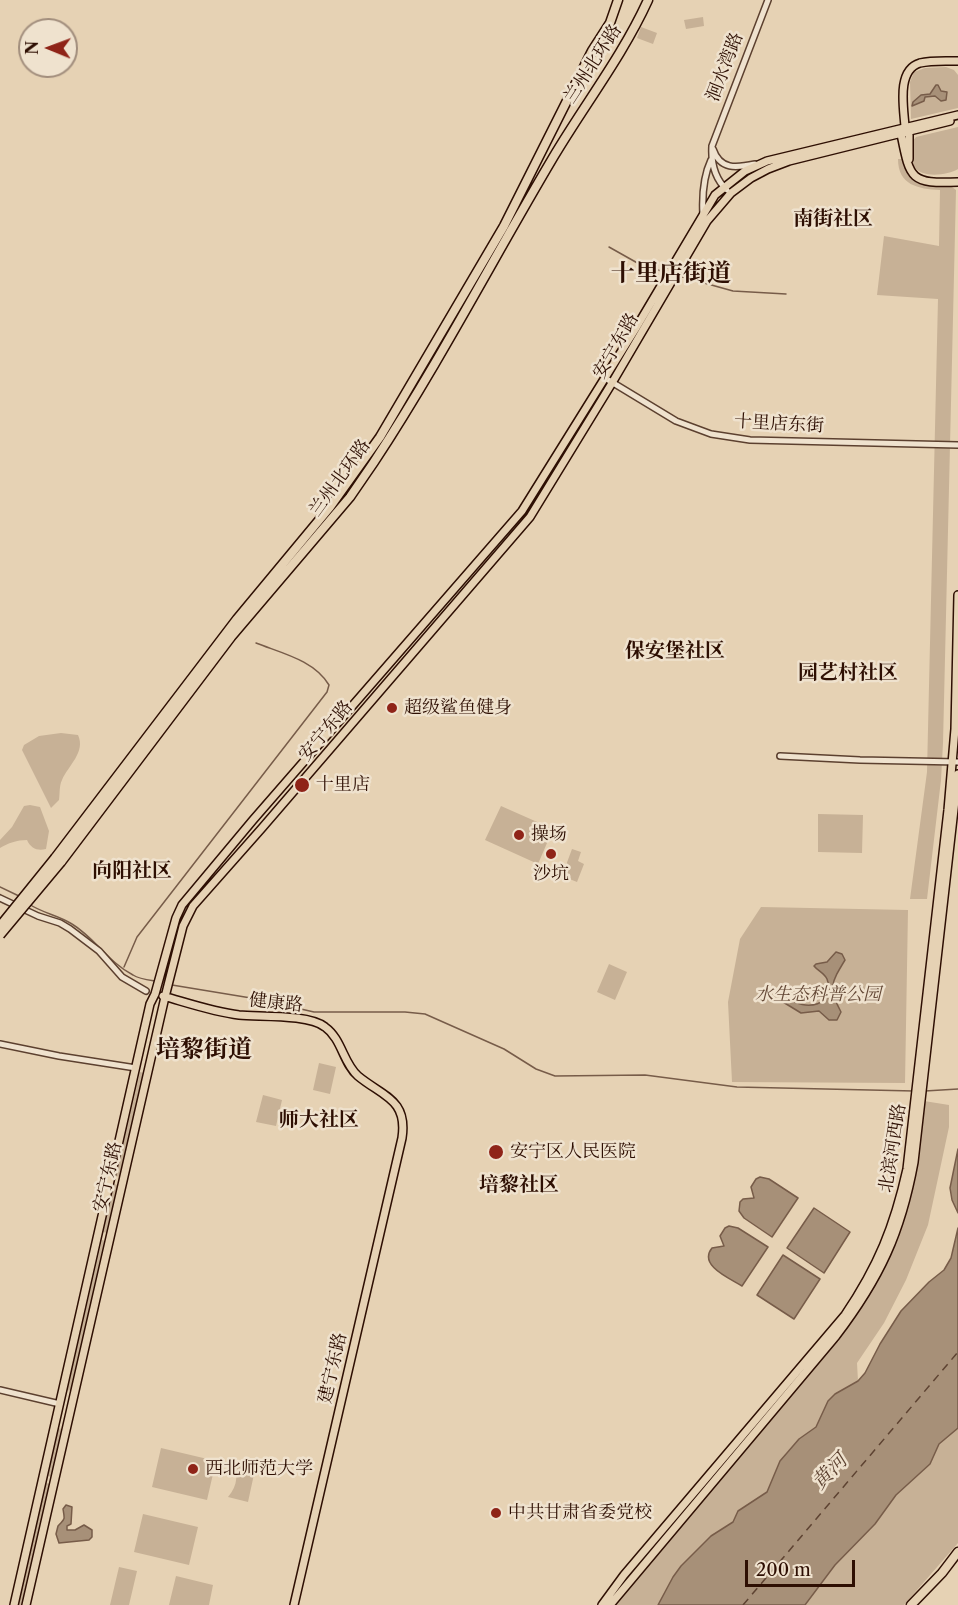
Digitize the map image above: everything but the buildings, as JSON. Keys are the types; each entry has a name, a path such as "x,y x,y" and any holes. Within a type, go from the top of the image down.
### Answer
{"highway":[{"name":"兰州北环路","path":"291,562 380,437 504,226 592,51 610,23 618,0"},
{"name":"兰州北环路","path":"0,935 253,605 350,497 393,433 554,156 635,28 648,0"},
{"name":"兰州北环路","path":"0,926 58,860"},
{"path":"911,1605 942,1573 958,1552"},
{"path":"918,1605 958,1560"}],"main road":[{"path":"958,63 920,63 909,70 904,84 906,160 909,170 916,178 925,181 958,182"},
{"path":"906,130 957,117"},
{"path":"906,130 910,164 915,174 924,179 958,177"},
{"name":"安宁东路","path":"26,1605 165,997 183,926 193,906 530,517 612,383 702,215 716,195 745,171 788,154 906,130"},
{"name":"安宁东路","path":"14,1605 150,1004 182,905 522,510 672,274 707,221 731,193 751,178 789,161 906,130"},
{"name":"北滨河西路","path":"610,1605 836,1336 863,1300 879,1273 898,1228 908,1197 948,810 955,762 958,595"},
{"path":"955,762 958,776"},
{"name":"北滨河西路","path":"920,1088 958,776"},
{"name":"健康路","path":"155,994 237,1014 295,1018 325,1026 337,1040 349,1065 358,1076 381,1090 400,1111 404,1125 402,1138"},
{"name":"北滨河西路","path":"602,1605 624,1575 845,1315 864,1287 883,1250 899,1205 919,1097"},
{"name":"建宁东路","path":"294,1605 402,1138"},
{"path":"20,1578 32,1580"}],"street":[{"name":"洄水湾路","path":"702,215 706,170 711,160 712,146 768,0"},
{"path":"712,146 720,163 742,167 759,164"},
{"name":"洄水湾路","path":"711,160 724,187 731,193"},
{"name":"十里店东街","path":"605,378 683,425 726,437 750,440 958,445"},
{"path":"780,756 955,762"},
{"path":"0,898 70,929 99,951 122,977 146,991"},
{"path":"0,1044 136,1068"},
{"path":"0,1390 60,1404"}],"green space":[{"path":"703,17 704,26 686,29 684,20"},
{"path":"641,27 657,33 653,44 637,38"},
{"path":"946,67 954,70 958,75 958,108 911,119 910,82 914,72 925,68"},
{"path":"958,127 958,169 935,175 917,170 912,157 912,142 916,137"},
{"path":"898,159 902,159 908,175 913,180 931,184 948,184 956,190 943,743 927,899 910,899 927,772 938,299 877,295 884,236 939,246 940,190 917,187 905,180 901,175"},
{"path":"61,733 78,735 80,747 61,782 59,800 51,808 22,750 24,745 39,736"},
{"path":"24,806 40,807 49,831 46,849 35,849 27,840 13,842 0,848 0,840 12,827"},
{"name":"操场","path":"501,806 553,829 538,864 485,840"},
{"path":"818,814 863,815 862,853 818,852"},
{"path":"572,849 581,852 578,861 584,864 577,882 562,876"},
{"name":"水生态科普公园","path":"761,907 908,910 905,1083 732,1082 728,1002 740,939"},
{"path":"609,964 627,972 615,1000 597,992"},
{"path":"319,1063 336,1067 330,1094 313,1090"},
{"path":"140,1072 144,1073 120,1177 116,1176"},
{"path":"263,1095 282,1100 276,1126 256,1122"},
{"path":"924,1101 949,1105 949,1127 928,1225 906,1280 884,1323 857,1363 858,1381 835,1394 828,1401 816,1427 799,1439 786,1453 777,1467 775,1477 767,1492 738,1511 733,1522 711,1536 681,1566 658,1605 610,1605 836,1336 838,1342 877,1283 908,1207"},
{"path":"114,1184 118,1185 107,1233 103,1232"},
{"path":"102,1240 106,1241 71,1391 67,1390"},
{"path":"58,1428 63,1429 52,1477 48,1476"},
{"path":"958,1428 958,1543 904,1605 805,1605 835,1565 875,1523 896,1495 930,1464 939,1444"},
{"path":"161,1448 216,1461 207,1500 152,1487"},
{"path":"231,1459 256,1465 248,1502 228,1497 234,1488 236,1479"},
{"path":"46,1483 50,1484 22,1605 18,1605"},
{"path":"143,1514 198,1527 189,1565 134,1552"},
{"path":"119,1567 137,1571 129,1605 110,1605"},
{"path":"176,1576 213,1585 209,1605 169,1605"}],"water":[{"path":"936,85 941,91 947,92 946,100 941,101 935,96 925,97 924,101 912,106 921,95 930,94"},
{"path":"836,952 842,954 845,960 833,986 834,997 841,1012 837,1020 829,1020 819,1011 801,1013 783,1002 783,999 787,997 802,1005 818,1004 823,1000 828,995 827,979 814,966 827,962"},
{"path":"958,1149 958,1213 950,1188"},
{"path":"760,1177 769,1179 798,1198 772,1237 744,1218 739,1211 740,1202 743,1199 754,1198 751,1187"},
{"path":"814,1208 850,1232 824,1273 787,1248"},
{"path":"729,1226 738,1228 768,1247 742,1286 723,1275 709,1260 712,1248 724,1246 720,1236"},
{"name":"黄河","path":"958,1228 958,1428 939,1444 930,1464 896,1495 875,1524 835,1565 805,1605 658,1605 681,1566 711,1536 733,1522 738,1511 767,1492 780,1461 799,1439 816,1427 828,1401 835,1394 858,1381 865,1373 901,1311 944,1270 951,1258"},
{"path":"783,1255 820,1279 794,1319 757,1295"},
{"path":"66,1505 72,1507 71,1524 67,1526 67,1530 75,1530 84,1525 92,1530 92,1537 89,1540 59,1543 56,1534 58,1526 64,1519 63,1509"}],"waterway":[{"path":"609,247 641,265 665,272"},
{"path":"679,276 733,291 786,294"},
{"path":"124,967 137,937 327,692 329,685 315,669 296,658 256,643"},
{"path":"0,887 21,897"},
{"path":"29,904 72,924 124,970 138,977 155,981"},
{"path":"172,985 257,999 314,1012 425,1014 504,1049 536,1069 555,1076 645,1075 737,1087 914,1091"},
{"path":"925,1091 958,1089"}],"ferry route":[{"path":"743,1605 958,1352"}],"place":[{"name":"超级鲨鱼健身","path":"392,708"},
{"name":"十里店","path":"302,785"},
{"name":"操场","path":"519,835"},
{"name":"沙坑","path":"551,854"},
{"name":"安宁区人民医院","path":"496,1152"},
{"name":"西北师范大学","path":"193,1469"},
{"name":"中共甘肃省委党校","path":"496,1513"}],"district":[{"name":"南街社区","path":"833,219"},
{"name":"十里店街道","path":"671,274"},
{"name":"保安堡社区","path":"675,651"},
{"name":"园艺村社区","path":"848,673"},
{"name":"向阳社区","path":"132,871"},
{"name":"培黎街道","path":"204,1050"},
{"name":"师大社区","path":"319,1120"},
{"name":"培黎社区","path":"519,1185"}]}
